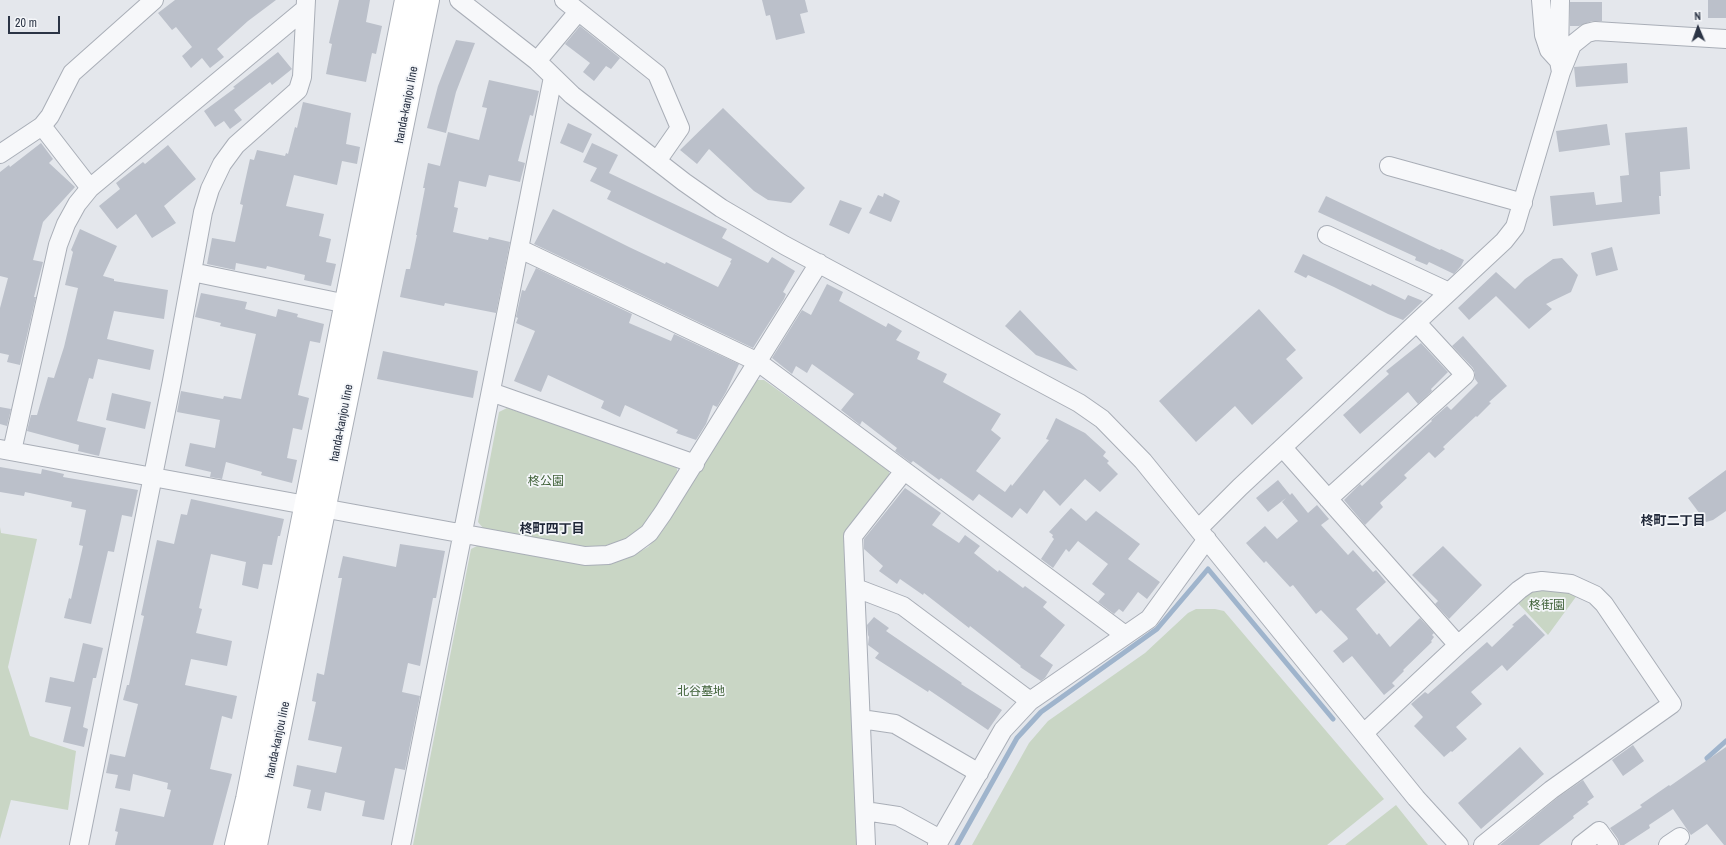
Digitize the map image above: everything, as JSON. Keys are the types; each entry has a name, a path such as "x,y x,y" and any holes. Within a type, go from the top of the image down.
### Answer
{"main road":[{"name":"handa-kanjou line","path":"256,845 316,506 346,304 406,0"},
{"name":"handa-kanjou line","path":"236,845 316,506 428,0"}],"street":[{"path":"0,154 42,126 50,116 72,73 154,0"},
{"path":"459,0 537,61 572,95 684,182 721,208 784,245 1079,403 1102,419 1143,461 1416,798 1459,845"},
{"path":"564,0 657,74 680,128 657,161"},
{"path":"1541,0 1544,35 1549,50 1560,66"},
{"path":"1560,0 1560,66"},
{"path":"306,5 90,188 77,204 66,224 58,246 6,450 585,556 608,555 630,547 649,532 664,513 820,263"},
{"path":"79,845 203,212 210,189 222,164 236,145 298,90 302,77 306,5"},
{"path":"537,61 578,12"},
{"path":"865,811 898,816 938,842 1003,730 1030,701 1149,619 1203,534 1282,448 1504,241 1515,227 1523,203 1560,66 1572,45 1587,33 1595,31 1726,39"},
{"path":"401,845 553,77"},
{"path":"42,126 90,188"},
{"path":"1389,166 1523,203"},
{"path":"1327,235 1449,292"},
{"path":"520,249 758,362 1125,635"},
{"path":"192,272 346,304"},
{"path":"1328,500 1465,375 1417,323"},
{"path":"491,392 695,464"},
{"path":"1282,448 1458,645"},
{"path":"866,845 853,536 904,471"},
{"path":"1364,733 1458,645 1519,590 1529,583 1542,580 1571,584 1595,595 1604,604 1672,704 1551,790 1483,845"},
{"path":"856,588 903,606 1030,701"},
{"path":"861,719 895,724 978,773"},
{"path":"1581,845 1599,832 1609,845"}],"green space":[{"name":"北谷墓地","path":"757,380 764,380 889,470 889,478 847,534 860,845 413,845 471,549 479,545 593,565 614,562 632,556 648,547 661,533"},
{"name":"柊公園","path":"507,408 676,465 678,474 650,518 635,534 618,542 599,547 579,546 483,528 478,522 499,412"},
{"path":"0,527 1,533 37,539 8,667 30,736 76,751 68,810 11,800 0,839"},
{"name":"柊街園","path":"1542,587 1578,594 1548,635 1517,602 1525,595"},
{"path":"1196,609 1215,609 1224,611 1384,799 1327,845 972,845 1029,743 1048,721 1145,653 1188,613"},
{"path":"1396,805 1428,845 1345,845"}],"building":[{"path":"175,0 276,0 248,21 217,49 224,57 210,68 202,58 191,68 182,56 192,47 176,27 172,30 158,13"},
{"path":"339,0 370,0 366,22 382,26 376,54 372,53 366,82 326,74 332,44 329,43"},
{"path":"762,0 805,0 808,12 800,14 805,33 776,40 770,15 766,16"},
{"path":"1708,0 1726,0 1726,18 1708,18"},
{"path":"1570,2 1602,2 1602,21 1592,21 1579,26 1570,26"},
{"path":"580,26 620,58 611,69 606,66 594,81 583,72 590,63 565,44"},
{"path":"456,40 475,43 456,92 446,133 427,128 438,86"},
{"path":"278,52 292,69 272,85 270,82 234,110 242,120 230,129 224,121 215,127 204,111 235,88 233,87"},
{"path":"1627,63 1628,83 1576,87 1574,67"},
{"path":"489,80 539,91 533,116 530,115 518,161 525,163 520,182 489,175 486,187 459,181 454,207 458,208 453,232 488,240 489,237 510,242 496,313 445,303 444,306 400,297 406,269 410,269 425,188 423,188 428,163 440,166 448,132 479,140 487,108 482,107"},
{"path":"303,102 351,113 346,144 360,147 357,164 342,161 337,185 294,175 286,206 324,214 319,236 331,239 326,262 336,264 331,286 304,280 305,275 267,266 266,269 236,263 235,270 207,264 212,238 235,242 243,205 240,204 250,159 254,160 257,150 285,156 286,153 288,154 295,127 297,128"},
{"path":"723,108 805,188 791,203 768,200 754,191 709,149 697,164 680,150"},
{"path":"568,123 592,134 583,153 560,143"},
{"path":"1607,124 1610,145 1559,152 1556,131"},
{"path":"1687,127 1690,169 1660,172 1660,214 1553,226 1550,196 1594,192 1596,205 1622,202 1620,176 1629,175 1625,133"},
{"path":"41,143 53,159 49,163 75,187 43,222 33,260 43,262 20,365 7,362 9,355 0,353 0,308 8,278 0,276 0,172 9,165 10,167"},
{"path":"592,143 618,155 609,173 727,229 722,238 768,263 772,257 795,271 783,292 786,294 784,299 753,348 534,244 553,209 629,247 665,264 666,262 718,287 732,259 607,199 611,191 590,181 597,168 583,162"},
{"path":"168,145 196,179 164,206 176,223 152,238 136,214 117,229 99,206 120,189 116,183 143,162 145,164"},
{"path":"884,193 900,201 891,222 869,213 878,195 883,197"},
{"path":"1326,196 1464,260 1454,274 1429,262 1427,265 1415,260 1416,257 1318,212"},
{"path":"840,200 862,208 849,234 829,225"},
{"path":"80,229 117,246 103,276 114,279 114,281 168,290 164,319 114,311 107,339 154,350 150,370 98,359 93,379 89,378 77,421 106,428 99,456 78,451 79,445 27,431 31,415 37,415 48,377 54,378 64,347 78,288 65,285 73,252 71,250"},
{"path":"1612,247 1618,270 1596,276 1591,253"},
{"path":"1303,254 1371,286 1372,284 1405,300 1408,295 1423,301 1403,320 1308,275 1306,278 1294,272"},
{"path":"1562,258 1578,275 1571,292 1546,304 1552,309 1529,329 1496,296 1469,320 1458,308 1496,272 1515,289 1525,279 1553,259"},
{"path":"536,268 632,314 629,323 671,341 674,334 739,364 726,392 717,407 713,405 706,424 696,440 676,433 678,430 625,405 620,417 601,408 604,401 548,375 541,392 514,381 535,331 516,323 518,318 516,317 522,290 525,291"},
{"path":"827,284 843,292 839,301 886,327 888,323 902,331 896,340 920,352 917,359 947,374 943,382 1001,414 991,430 1001,438 976,471 1005,492 1011,484 1012,486 1049,440 1046,439 1056,418 1085,433 1106,452 1103,456 1109,461 1107,463 1118,474 1100,492 1085,479 1060,506 1044,490 1027,514 1020,508 1012,518 979,494 973,501 941,478 939,480 913,461 911,463 895,451 897,448 862,421 860,425 841,410 854,394 812,364 807,373 796,366 792,374 772,358 802,310 811,315"},
{"path":"201,293 247,302 245,309 276,317 278,309 298,314 297,317 324,324 320,343 310,341 298,395 309,398 302,430 293,428 287,458 297,460 292,483 261,475 262,472 226,462 222,479 210,477 211,472 185,466 190,443 215,448 220,420 177,412 181,391 223,399 224,396 241,399 256,334 220,326 221,323 195,317"},
{"path":"1259,309 1296,350 1286,359 1303,378 1252,425 1235,406 1196,442 1159,401"},
{"path":"1020,310 1078,371 1036,355 1005,326"},
{"path":"1463,336 1507,386 1489,402 1491,403 1477,417 1476,416 1443,447 1445,449 1435,458 1429,452 1404,475 1407,478 1380,503 1383,507 1365,525 1344,500 1360,484 1362,486 1447,406 1451,410 1478,383 1475,379 1473,368 1452,346"},
{"path":"1421,343 1448,372 1431,389 1432,391 1418,404 1408,392 1360,434 1343,415 1389,374 1386,371"},
{"path":"383,351 478,371 473,398 377,379"},
{"path":"112,393 151,402 145,429 106,420"},
{"path":"0,407 11,409 7,426 0,424"},
{"path":"0,467 41,474 42,469 64,474 63,477 138,490 132,517 122,515 114,552 108,551 91,624 64,618 69,598 71,599 83,546 79,545 86,510 71,507 72,502 25,492 24,496 0,492"},
{"path":"1726,470 1726,511 1713,520 1706,522 1688,498"},
{"path":"1278,480 1290,495 1292,493 1308,513 1317,505 1329,519 1321,525 1348,555 1353,550 1373,572 1376,570 1386,582 1356,609 1377,635 1379,633 1390,647 1420,618 1434,633 1432,635 1434,637 1431,641 1432,642 1403,670 1404,671 1392,683 1395,686 1384,695 1352,656 1343,663 1333,651 1348,639 1347,637 1321,610 1316,614 1293,585 1290,587 1266,561 1264,563 1246,543 1265,526 1277,539 1298,521 1282,502 1286,498 1268,512 1256,498"},
{"path":"905,488 941,513 932,525 959,543 965,535 980,546 974,553 998,572 999,570 1023,588 1025,586 1047,602 1043,607 1065,625 1040,656 1053,665 1045,678 1041,681 1020,667 1021,666 970,626 969,628 924,593 923,595 900,579 897,584 879,571 883,566 864,549 864,539"},
{"path":"191,499 284,519 280,536 278,536 272,565 263,564 258,589 242,585 246,562 211,554 199,608 202,609 196,633 232,641 227,666 191,659 185,685 237,696 232,719 222,716 210,769 232,774 213,845 115,845 118,832 115,831 120,808 164,817 171,790 167,789 168,783 133,774 130,791 115,788 118,775 106,773 110,754 125,757 138,704 123,700 127,685 129,685 144,616 141,615 157,540 174,544 181,514 187,515"},
{"path":"1071,508 1086,521 1096,511 1140,544 1128,559 1160,582 1147,599 1138,592 1123,612 1119,609 1114,614 1098,602 1105,594 1092,584 1108,564 1078,541 1069,552 1066,549 1053,568 1041,559 1054,539 1052,537 1053,535 1049,532"},
{"path":"400,544 445,551 436,598 433,598 420,666 408,663 402,692 420,696 405,770 395,768 384,820 362,816 365,801 325,792 321,811 307,808 311,790 293,786 297,765 336,773 342,747 308,740 316,702 312,701 317,673 324,675 342,578 338,578 343,556 396,567"},
{"path":"1443,546 1482,585 1449,619 1435,604 1438,601 1412,575"},
{"path":"1525,614 1545,635 1507,671 1502,665 1471,692 1482,704 1456,727 1467,739 1444,757 1414,726 1423,717 1411,704 1425,692 1428,694 1487,642 1492,647 1514,626 1512,625"},
{"path":"874,617 889,628 886,631 962,683 961,684 1002,710 988,730 929,690 928,692 875,658 879,653 868,645 869,637 867,625"},
{"path":"83,643 103,648 96,678 93,678 83,727 88,729 84,747 63,742 71,707 45,702 50,677 74,682"},
{"path":"1633,745 1644,761 1623,776 1612,760"},
{"path":"1520,747 1544,774 1481,829 1458,803"},
{"path":"1726,747 1726,845 1724,845 1707,824 1691,835 1673,809 1649,825 1650,828 1624,845 1620,845 1618,839 1610,828 1642,807 1640,805"},
{"path":"1583,780 1594,797 1587,802 1589,804 1573,816 1574,818 1539,845 1500,845 1557,798"}],"waterway":[{"path":"957,845 1017,738 1041,712 1157,629 1208,569 1333,719"},
{"path":"1711,764 1707,758 1726,741"}],"district":[{"name":"柊町二丁目","path":"1673,522"},
{"name":"柊町四丁目","path":"552,530"}]}
